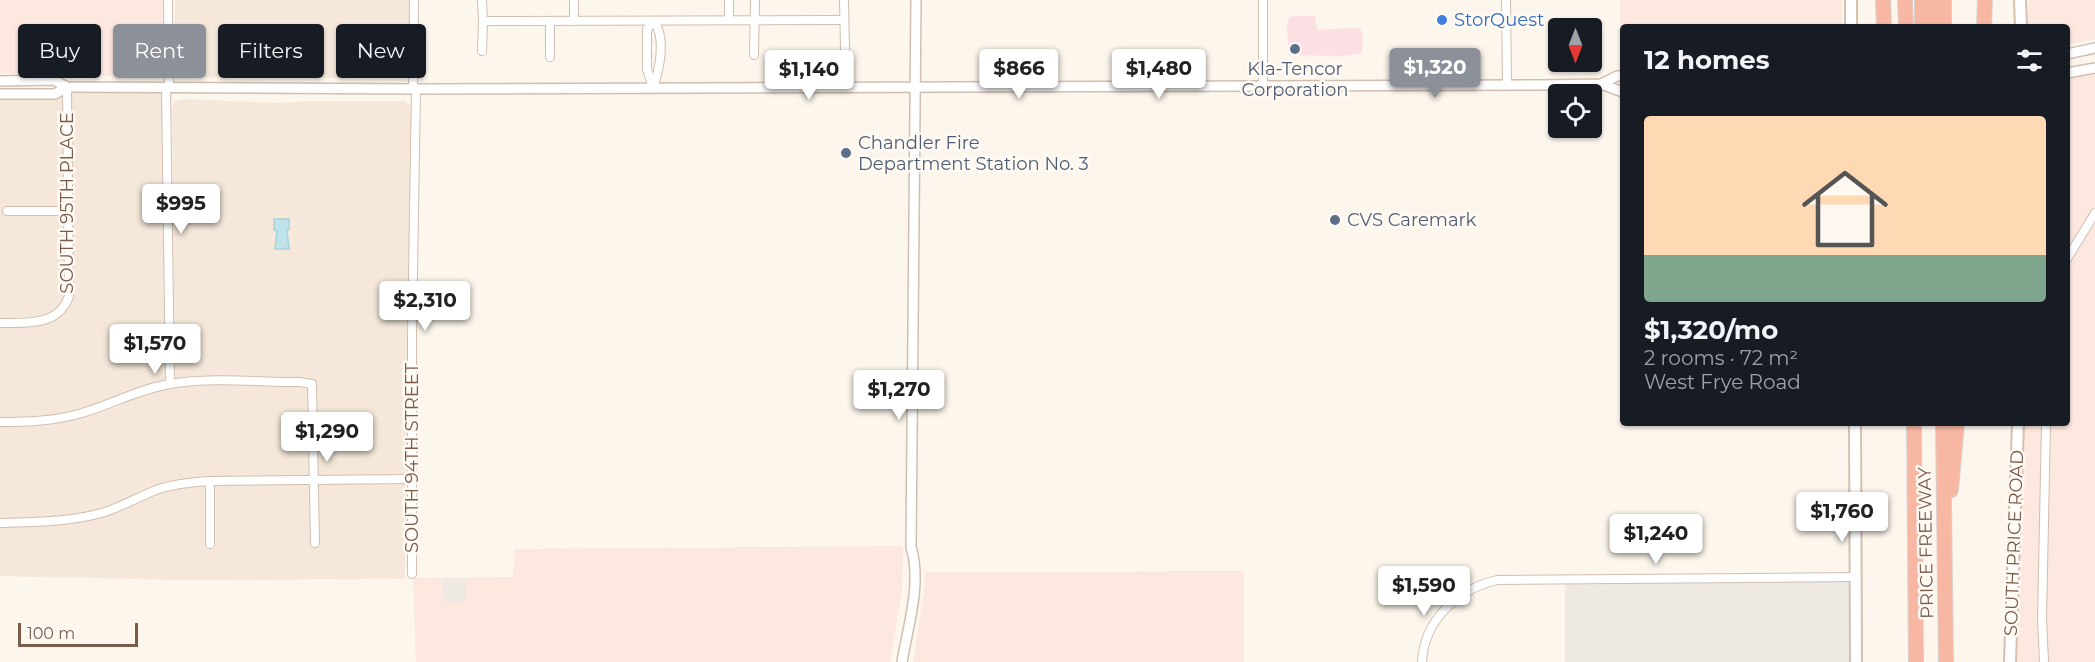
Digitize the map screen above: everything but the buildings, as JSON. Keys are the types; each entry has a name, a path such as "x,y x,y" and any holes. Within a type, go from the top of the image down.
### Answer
{"highway":[{"path":"1883,0 1884,24"},
{"path":"1905,0 1906,24"},
{"path":"1913,0 1913,24"},
{"path":"1922,0 1922,24"},
{"path":"1934,0 1935,24"},
{"path":"1944,0 1944,24"},
{"path":"1984,24 1985,0"},
{"name":"PRICE FREEWAY","path":"1912,426 1916,662"},
{"name":"PRICE FREEWAY","path":"1943,426 1946,662"},
{"path":"1944,545 1957,426"}],"main road":[{"path":"1851,0 1851,24"},
{"path":"2020,0 2021,24"},
{"path":"1855,426 1856,662"},
{"name":"SOUTH PRICE ROAD","path":"2010,662 2018,426"}],"street":[{"path":"168,0 170,384"},
{"name":"SOUTH 94TH STREET","path":"412,574 414,0"},
{"path":"482,0 482,51"},
{"path":"574,0 574,21"},
{"path":"729,0 729,20"},
{"path":"754,55 755,0"},
{"path":"844,0 845,48"},
{"path":"902,662 914,590 914,558 911,547 916,0"},
{"path":"1263,0 1263,86"},
{"path":"1506,0 1507,85"},
{"path":"483,21 844,20"},
{"path":"550,21 550,57"},
{"path":"653,88 660,69 659,29 654,21"},
{"path":"653,88 647,69 647,28 654,21"},
{"path":"2070,53 2095,48"},
{"path":"2070,73 2095,69"},
{"path":"1601,84 1620,76"},
{"path":"0,81 54,80 67,87 415,89 1548,85"},
{"path":"1602,84 1620,91"},
{"path":"0,94 55,94 67,87"},
{"name":"SOUTH 95TH PLACE","path":"0,323 41,321 57,315 65,308 69,296 67,87"},
{"path":"7,211 68,211"},
{"path":"2070,254 2095,213"},
{"path":"0,422 41,422 82,413 128,394 170,384 231,382 312,384 315,543"},
{"path":"2044,662 2042,619 2046,426"},
{"path":"0,523 74,519 106,512 158,489 184,483 412,479"},
{"path":"210,481 210,544"},
{"path":"1422,662 1428,636 1437,619 1452,602 1464,592 1497,580 1856,577"}],"shaded area":[{"path":"0,0 163,0 163,24 113,24 113,76 101,76 101,24 18,24 18,74 0,73"},
{"path":"175,0 410,0 409,24 336,24 336,78 324,78 324,24 218,24 218,77 206,77 206,24 175,24"},
{"path":"1620,0 1842,0 1842,24 1620,24"},
{"path":"2029,0 2095,0 2095,39 2070,44 2070,24 2026,24"},
{"path":"1315,16 1317,30 1356,28 1361,30 1362,53 1343,56 1289,55 1287,25 1289,18"},
{"path":"2095,74 2095,662 2016,662 2024,426 2070,426 2070,78"},
{"path":"67,87 166,87 174,299 172,108 175,101 186,99 279,103 404,101 409,104 412,111 405,579 179,580 0,576 0,100 51,99"},
{"path":"903,546 902,592 890,662 416,662 413,578 513,577 515,549"},
{"path":"1244,571 1244,662 913,662 925,572"},
{"path":"1856,577 1856,662 1565,662 1565,578"},
{"path":"466,578 466,602 443,602 442,579"}],"water":[{"path":"274,219 289,219 289,230 287,230 289,249 275,249 277,231 274,230"}],"place":[{"name":"StorQuest","path":"1442,20"},
{"name":"Kla-Tencor Corporation","path":"1295,49"},
{"name":"Chandler Fire Department Station No. 3","path":"846,153"},
{"name":"CVS Caremark","path":"1335,220"}]}
